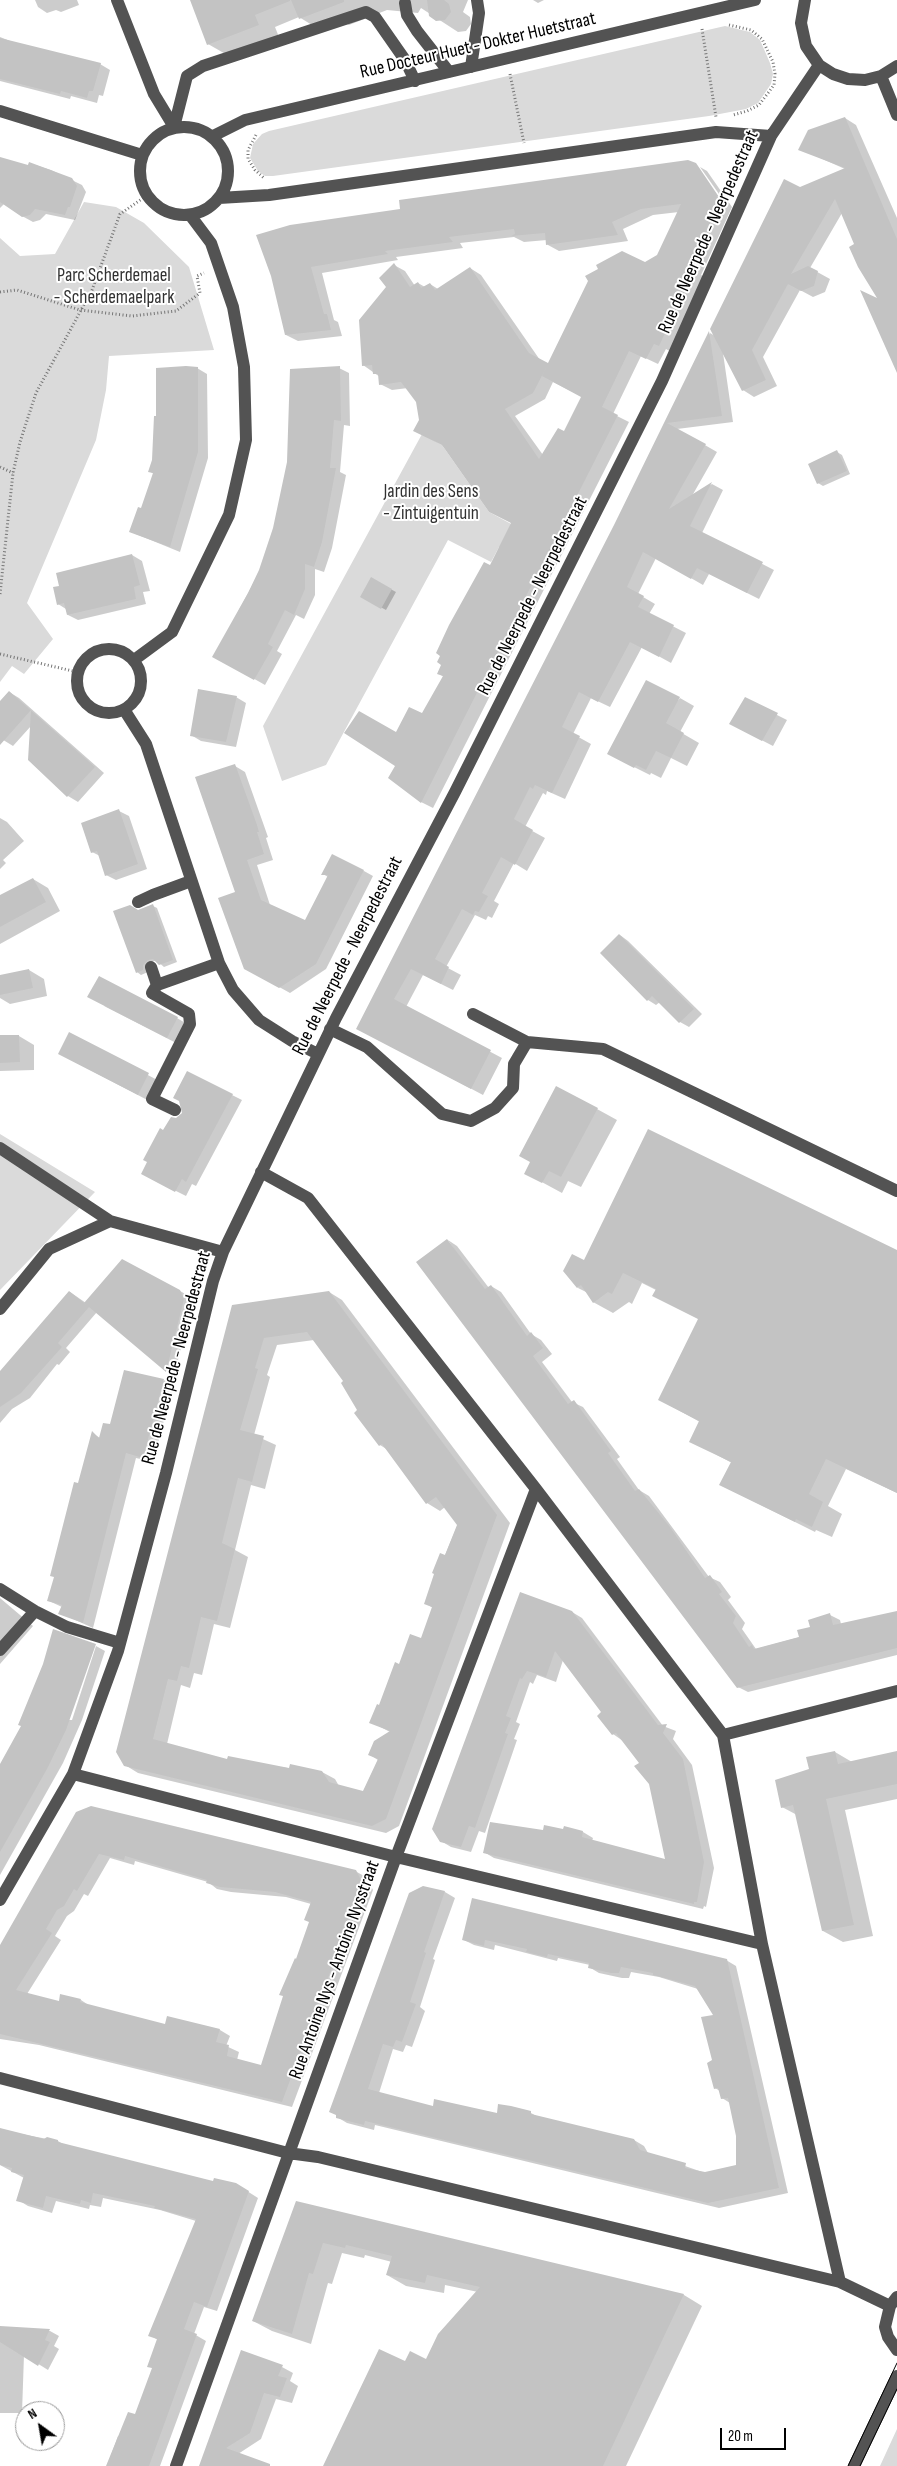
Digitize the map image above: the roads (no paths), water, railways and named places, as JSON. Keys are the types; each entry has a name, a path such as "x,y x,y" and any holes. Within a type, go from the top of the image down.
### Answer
{"street":[{"path":"117,0 154,94 174,127"},
{"path":"471,67 480,13 477,0"},
{"name":"Rue Docteur Huet - Dokter Huetstraat","path":"213,136 244,120 755,0"},
{"path":"806,0 801,23 806,46 819,65 833,74 848,79 865,80 881,76 897,66"},
{"path":"405,4 408,16 417,31 449,72"},
{"path":"174,127 187,76 203,66 366,12 375,17 405,60 415,81"},
{"name":"Rue de Neerpede - Neerpedestraat","path":"0,1900 73,1774 120,1643 166,1473 213,1281 223,1252 330,1029 455,792 650,405 772,136 819,65"},
{"path":"881,76 897,115"},
{"path":"0,111 142,155"},
{"path":"188,126 213,136 224,149 228,164 227,182 219,198 206,210 190,215 166,212 156,206 146,196 140,183 139,169 142,155 150,142 161,133 174,127 188,126"},
{"path":"219,198 269,195 716,132 772,136"},
{"path":"134,660 172,632 229,515 246,440 244,367 233,306 211,243 190,215"},
{"path":"102,649 120,650 134,660 141,673 142,688 136,701 125,711 106,714 88,707 78,691 77,672 87,657 102,649"},
{"path":"125,711 146,744 219,963 233,990 259,1020 292,1042 318,1054"},
{"path":"138,902 153,894 191,882"},
{"path":"175,1110 152,1098 190,1024 190,1014 152,993 157,985 219,963"},
{"path":"151,967 157,985"},
{"path":"473,1014 527,1042 603,1049 897,1191"},
{"path":"330,1029 367,1047 442,1114 471,1121 495,1108 513,1088 514,1064 527,1042"},
{"path":"0,1148 110,1221 223,1252"},
{"path":"261,1172 308,1198 536,1489 723,1735 762,1944 840,2282"},
{"path":"0,1309 49,1249 110,1221"},
{"name":"Rue Antoine Nys - Antoine Nysstraat","path":"176,2466 396,1857 536,1489"},
{"path":"0,1589 35,1611 67,1626 120,1643"},
{"path":"0,1650 35,1611"},
{"path":"723,1735 897,1691"},
{"path":"73,1774 396,1857 762,1944"},
{"path":"0,2078 288,2153 328,2160 840,2282 893,2301 885,2327 888,2337 897,2350"},
{"path":"854,2466 897,2376"}],"tram line":[{"path":"848,2466 897,2363"},
{"path":"860,2466 897,2389"}],"park label":[{"name":"Parc Scherdemael - Scherdemaelpark","path":"114,287"},
{"name":"Jardin des Sens - Zintuigentuin","path":"431,503"}]}
